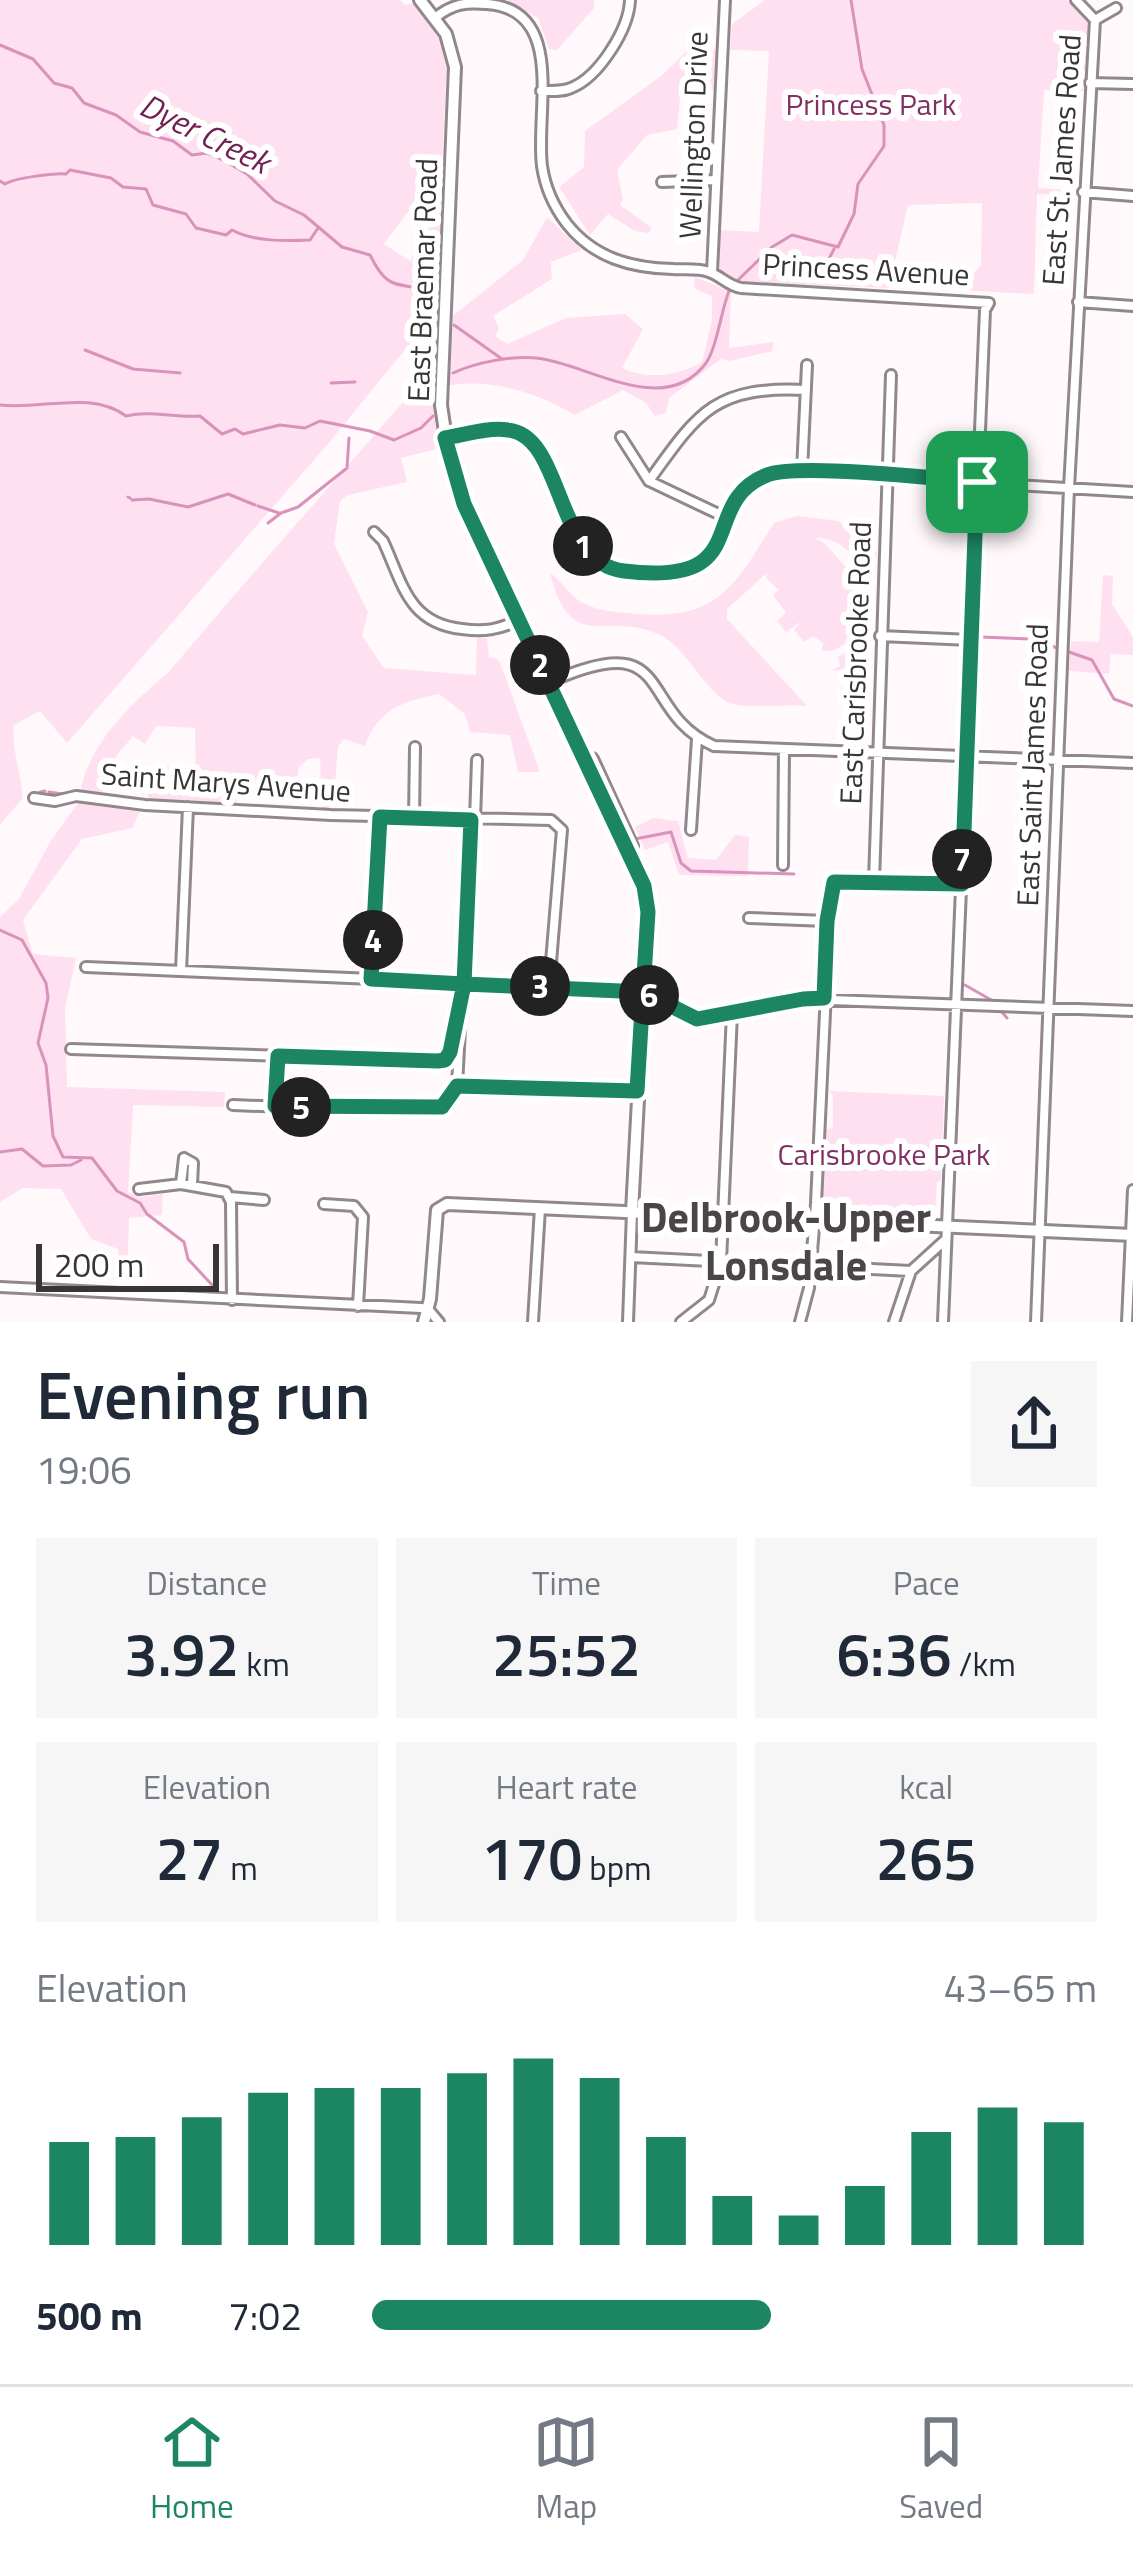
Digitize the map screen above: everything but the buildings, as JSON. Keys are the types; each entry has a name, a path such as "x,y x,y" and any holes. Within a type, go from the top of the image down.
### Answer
{"street":[{"name":"East Braemar Road","path":"420,0 436,17 450,46 455,77 441,405 445,438 459,492 644,886 648,912 632,1212"},
{"path":"542,91 577,86 590,73 627,25 630,0"},
{"name":"Wellington Drive","path":"712,272 724,0"},
{"name":"East St. James Road","path":"1076,0 1095,20 1078,302"},
{"name":"Princess Avenue","path":"436,17 466,2 500,5 519,14 534,31 542,52 542,167 549,194 570,228 597,251 622,263 712,272 729,286 741,288 989,303 977,482"},
{"name":"East St. James Road","path":"1095,20 1116,8"},
{"path":"1090,83 1133,84"},
{"path":"662,182 716,180"},
{"path":"1083,192 1133,196"},
{"path":"1078,302 1133,306"},
{"name":"East Saint James Road","path":"1036,1322 1078,302"},
{"path":"802,471 807,364"},
{"name":"East Carisbrooke Road","path":"874,881 891,375"},
{"path":"649,481 693,422 735,394 754,389 806,390"},
{"path":"445,438 501,430 523,435 537,450 585,551 606,567 660,573 697,567 719,542 737,499 768,474 802,471 1133,491"},
{"path":"621,437 649,481 728,518"},
{"path":"943,1322 977,482"},
{"path":"374,532 383,541 410,612 438,626 463,629 491,631 519,620"},
{"path":"880,636 971,640"},
{"path":"550,688 592,664 625,664 649,676 697,739 714,746 1133,763"},
{"path":"691,830 697,739"},
{"path":"414,819 416,747"},
{"path":"783,866 784,748"},
{"path":"233,1105 446,1105 457,1086 477,760"},
{"name":"Saint Marys Avenue","path":"34,798 55,801 76,796 414,819 548,819 559,824 549,986"},
{"path":"181,971 188,807"},
{"path":"371,979 380,817"},
{"path":"800,1322 811,1267 827,921 834,882 962,884"},
{"path":"749,918 827,921"},
{"path":"86,967 643,992 697,1019 824,998 1133,1011"},
{"path":"71,1049 445,1060 463,987"},
{"path":"681,1322 709,1300 721,1262 732,1013"},
{"path":"275,1106 278,1056"},
{"path":"457,1086 637,1091"},
{"path":"181,1184 184,1158 193,1162 192,1185"},
{"path":"139,1189 181,1184 226,1192 232,1300"},
{"path":"1127,1322 1133,1190"},
{"path":"228,1197 264,1200"},
{"path":"324,1204 353,1205 363,1217 358,1306"},
{"path":"426,1316 435,1218 441,1206 814,1220 945,1233 1132,1235"},
{"path":"533,1322 540,1208"},
{"path":"628,1322 632,1212"},
{"path":"894,1322 911,1271 945,1233"},
{"path":"631,1257 911,1271"},
{"path":"0,1287 358,1306 439,1322"}],"green space":[{"path":"0,0 400,0 405,5 414,3 441,42 447,62 441,183 424,190 384,244 410,261 433,221 428,204 442,207 437,319 412,341 67,743 40,711 14,725 23,798 0,825"},
{"path":"507,0 594,0 594,8 557,50 549,49 538,18"},
{"name":"Princess Park","path":"765,0 1067,0 1093,23 1088,91 1044,90 1038,188 1084,191 1084,196 1037,194 1034,294 959,290 981,265 982,203 908,205 889,288 730,281 720,276 719,230 759,232 769,51 730,50 732,24"},
{"path":"692,46 710,52 722,46 719,90 681,88 677,129 647,135 617,170 620,205 652,228 648,233 635,231 608,214 590,235 559,187 584,167 585,131 661,76"},
{"path":"547,217 582,250 551,262 552,279 493,316 499,328 495,336 507,344 566,318 625,314 643,329 622,368 652,375 683,371 702,362 712,320 712,296 694,288 695,277 731,292 729,348 774,342 772,351 721,359 669,398 666,413 655,416 646,403 623,390 575,415 514,389 448,386 449,319 523,260"},
{"path":"434,366 440,448 401,458 407,482 340,501 334,544 368,612 362,636 384,668 476,675 477,637 487,639 489,657 499,660 540,772 518,772 510,735 470,732 465,714 439,694 393,709 377,723 365,746 344,739 338,747 333,805 322,811 320,758 308,759 299,767 294,801 283,801 282,783 239,783 236,804 147,800 153,767 169,767 171,788 196,788 195,728 156,726 145,744 133,736 117,755 101,794 80,794 92,759 113,727 168,673"},
{"path":"797,516 839,521 856,542 877,551 873,582 849,551 833,541 815,538 869,592 869,631 859,636 870,653 859,668 831,671 840,666 838,657 854,647 856,655 856,647 849,641 822,651 823,643 813,636 804,642 794,630 802,621 786,632 777,621 786,613 773,595 779,590 766,578 768,572 727,609 727,619 807,706 732,704 658,634 579,622 558,598 550,573 578,600 596,608 638,614 688,611 706,604 735,581 774,523"},
{"path":"1103,575 1113,576 1112,604 1133,637 1133,655 1111,654 1109,674 1069,671 1071,641 1099,642"},
{"path":"78,803 140,812 132,828 82,839 23,920 33,954 76,958 65,1008 67,1087 225,1092 224,1107 133,1105 128,1192 142,1197 163,1194 162,1215 129,1218 127,1281 122,1281 118,1249 91,1239 61,1189 23,1188 0,1202 0,917 19,899"},
{"path":"653,818 678,821 688,858 716,860 735,835 749,837 748,876 679,875 668,842 645,850 635,827"},
{"name":"Carisbrooke Park","path":"829,1091 944,1096 935,1215 820,1210 823,1130 833,1128"}],"waterway":[{"path":"737,281 772,247 792,235 838,247 854,214 858,184 884,146 884,125 862,69 851,0"},
{"name":"Dyer Creek","path":"0,45 33,59 54,83 72,88 84,103 116,115 140,132 173,141 192,155 207,153 247,174 275,201 304,215 342,247 370,255 388,280 427,290 435,309"},
{"path":"0,181 5,184 70,170 111,178 123,187 146,189 153,205 186,214 196,228 291,241 310,240 318,228"},
{"path":"806,274 824,269 834,249"},
{"path":"453,373 494,361 536,358 624,383 669,387 689,379 706,363 729,291"},
{"path":"454,325 502,359"},
{"path":"85,350 133,369 180,373"},
{"path":"331,383 355,382"},
{"path":"0,405 82,402 126,416 200,416 222,434 280,425 305,428 320,421 394,440 421,428 433,416"},
{"path":"268,523 298,507 347,468 349,438"},
{"path":"132,500 188,507 228,494 255,505"},
{"path":"258,506 279,513"},
{"path":"981,637 1031,639 1060,649"},
{"path":"1069,652 1092,660 1114,699 1133,706"},
{"path":"40,792 45,791"},
{"path":"49,792 69,795"},
{"path":"635,839 671,832 681,863 691,871 794,874"},
{"path":"0,930 22,940 46,983 48,998 38,1043 46,1065 53,1136 63,1157 92,1158 117,1191 140,1203 184,1242 188,1259 214,1287"},
{"path":"965,985 993,1001"},
{"path":"1001,1011 1007,1018"},
{"path":"0,1152 22,1149 43,1166 81,1160"}],"district":[{"name":"Delbrook-Upper Lonsdale","path":"786,1241"}],"route":[{"path":"977,482 802,471 768,474 737,499 719,542 697,567 680,572 620,571 585,551 537,450 523,435 501,430 445,438 464,504 644,886 648,912 643,992 464,984 471,820 380,817 371,979 464,984 450,1052 438,1061 278,1056 275,1106 442,1107 457,1086 637,1091 643,992 697,1019 824,998 827,921 834,882 962,884 977,482"}]}
